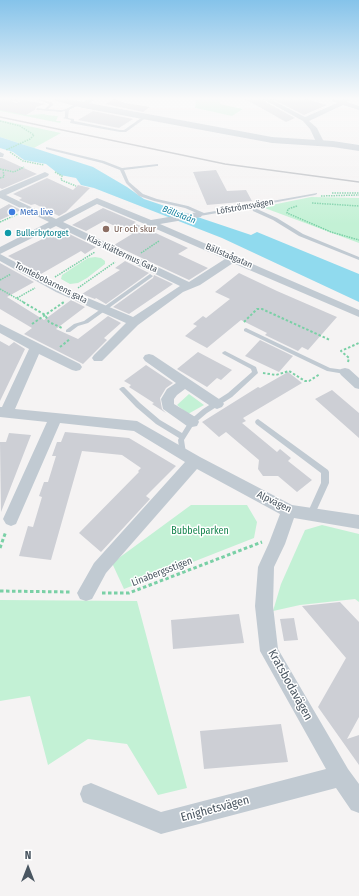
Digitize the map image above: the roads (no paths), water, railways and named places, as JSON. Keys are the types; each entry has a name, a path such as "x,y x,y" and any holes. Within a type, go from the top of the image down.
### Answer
{"street":[{"path":"282,141 359,148"},
{"path":"319,141 321,144 359,154"},
{"path":"0,195 45,174"},
{"name":"Klas Klättermus Gata","path":"0,195 55,223 188,286"},
{"name":"Bällstaågatan","path":"55,223 97,202 233,258 359,314"},
{"name":"Löfströmsvägen","path":"150,223 200,215"},
{"path":"0,251 55,223"},
{"name":"Tomtebobarnens gata","path":"0,257 71,295 134,322"},
{"path":"98,358 134,322 179,290 196,283 233,258"},
{"path":"0,328 76,368"},
{"name":"Alpvägen","path":"36,348 3,412 137,426 189,457 289,511 359,522"},
{"path":"149,358 217,404"},
{"path":"345,372 359,385"},
{"path":"185,383 172,392 167,399 168,406 192,422"},
{"path":"11,519 55,418"},
{"path":"86,593 100,568 189,457"},
{"name":"Kratsbodavägen","path":"289,511 277,544 266,567 264,606 268,651 359,802"},
{"name":"Enighetsvägen","path":"91,794 161,823 342,776"}],"lane":[{"path":"48,148 104,162 122,169 157,165"},
{"path":"122,169 127,182 141,195 186,207 200,215"},
{"name":"Löfströmsvägen","path":"200,215 315,194"},
{"path":"253,205 255,210 275,219 301,235 359,259"},
{"name":"Tomtebobarnens gata","path":"68,331 76,325 86,322 102,309 150,276"},
{"path":"246,330 329,370 345,372"},
{"path":"189,457 181,440 192,422 205,411 230,395 255,373 254,368 225,353"},
{"path":"122,389 158,422 182,437"},
{"path":"258,422 325,472 325,483 311,514"}],"water":[{"name":"Bällstaån","path":"0,141 12,141 93,167 144,199 251,235 257,232 359,274 359,302 222,238 94,188 81,185 76,178 60,175 46,164 24,160 13,152 0,148"}],"railway":[{"path":"114,141 225,164 359,182"}],"place":[{"name":"Meta live","path":"12,212"},
{"name":"Ur och skur","path":"106,229"},
{"name":"Bullerbytorget","path":"8,233"}],"park label":[{"name":"Bubbelparken","path":"200,531"}]}
